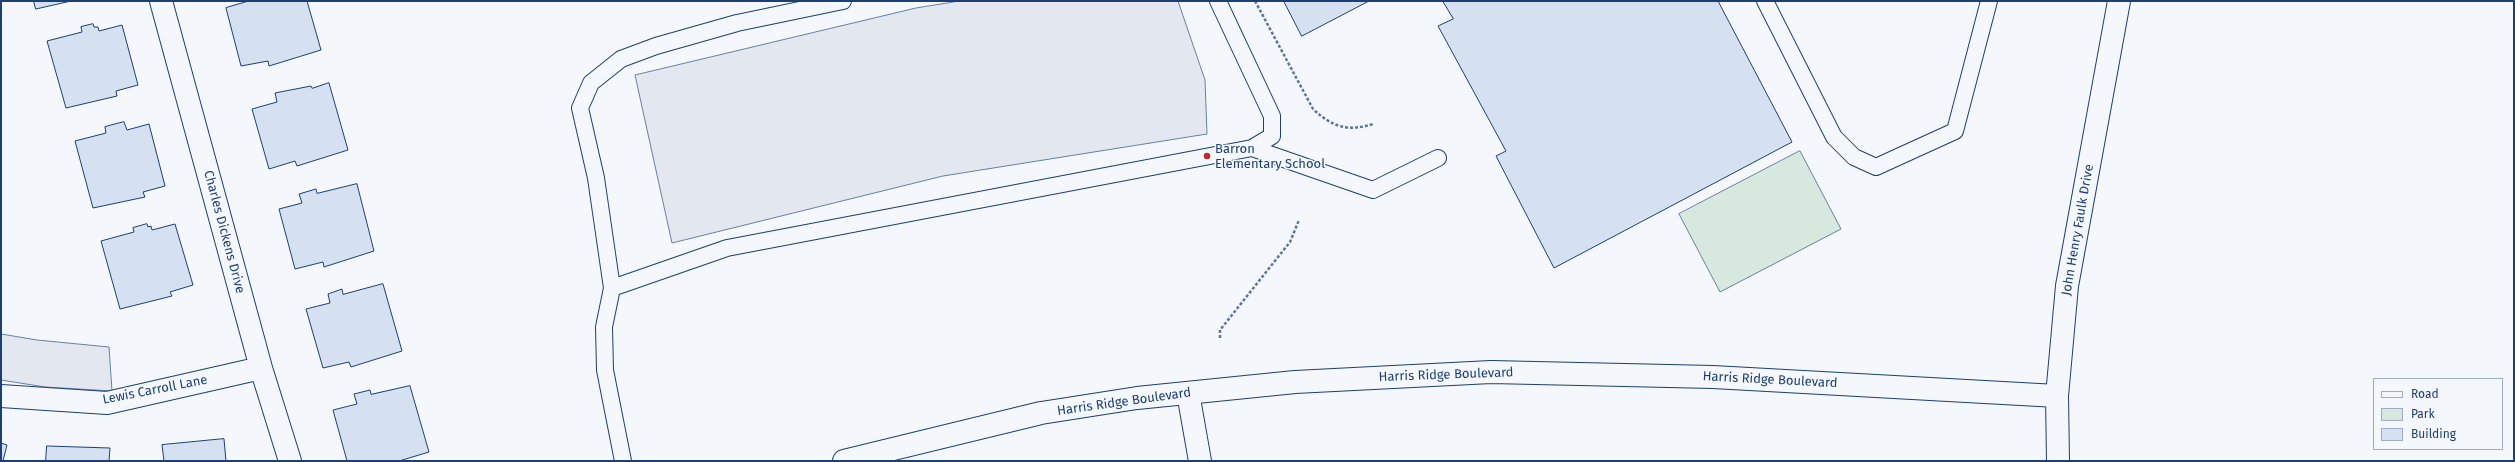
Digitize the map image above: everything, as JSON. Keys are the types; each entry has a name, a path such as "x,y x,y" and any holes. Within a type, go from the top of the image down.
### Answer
{"street":[{"name":"Charles Dickens Drive","path":"161,1 261,368 290,461"},
{"name":"John Henry Faulk Drive","path":"2058,461 2056,396 2067,286 2119,1"},
{"name":"Lewis Carroll Lane","path":"1,396 107,403 261,368"},
{"name":"Harris Ridge Boulevard","path":"844,461 1041,413 1130,399 1295,382 1491,372 1713,377 2056,396"},
{"path":"1188,393 1200,461"}],"lane":[{"path":"623,461 605,370 604,327 612,288 596,178 580,108 591,83 621,59 656,46 737,23 843,1"},
{"path":"612,288 727,248 1252,148 1272,136 1272,116 1237,37 1218,1"},
{"path":"1765,1 1834,137 1854,157 1876,167 1955,131 1989,1"},
{"path":"1252,148 1374,190 1438,158"}],"path":[{"path":"1255,1 1312,109 1335,125 1357,129 1373,124"},
{"path":"1220,338 1220,330 1290,242 1299,220"}],"green space":[{"path":"1800,151 1841,229 1720,292 1679,214"}],"shaded area":[{"path":"960,1 1178,1 1205,80 1207,134 943,176 672,243 635,75 916,8"},
{"path":"1,334 37,340 109,347 112,391 45,387 1,380"}],"building":[{"path":"34,1 71,1 36,9"},
{"path":"249,1 307,1 321,50 269,66 268,61 241,66 226,8"},
{"path":"1284,1 1369,1 1302,36"},
{"path":"1443,1 1718,1 1792,142 1554,268 1496,156 1506,151 1438,26 1453,19"},
{"path":"93,24 94,27 98,27 99,31 122,25 138,85 116,91 117,96 66,108 47,41 82,32 81,27"},
{"path":"329,83 348,150 297,166 295,161 269,169 252,109 277,102 275,93 311,86 312,88"},
{"path":"124,122 127,130 149,124 165,186 143,192 145,197 93,208 75,141 106,133 105,127"},
{"path":"357,184 374,251 324,267 323,262 295,269 279,209 302,203 299,194 316,189 317,193"},
{"path":"147,224 148,227 151,226 152,230 175,224 193,285 170,292 172,296 120,309 101,241 134,232 133,228"},
{"path":"383,284 402,351 351,367 349,362 323,368 306,309 330,303 328,294 342,289 343,294"},
{"path":"410,386 429,452 399,461 347,461 333,410 357,404 354,394 370,390 371,394"},
{"path":"224,439 226,461 164,461 162,445"},
{"path":"1,443 7,445 3,461 1,461"},
{"path":"47,446 110,448 109,461 46,461"}],"place":[{"name":"Barron Elementary School","path":"1207,156"}]}
